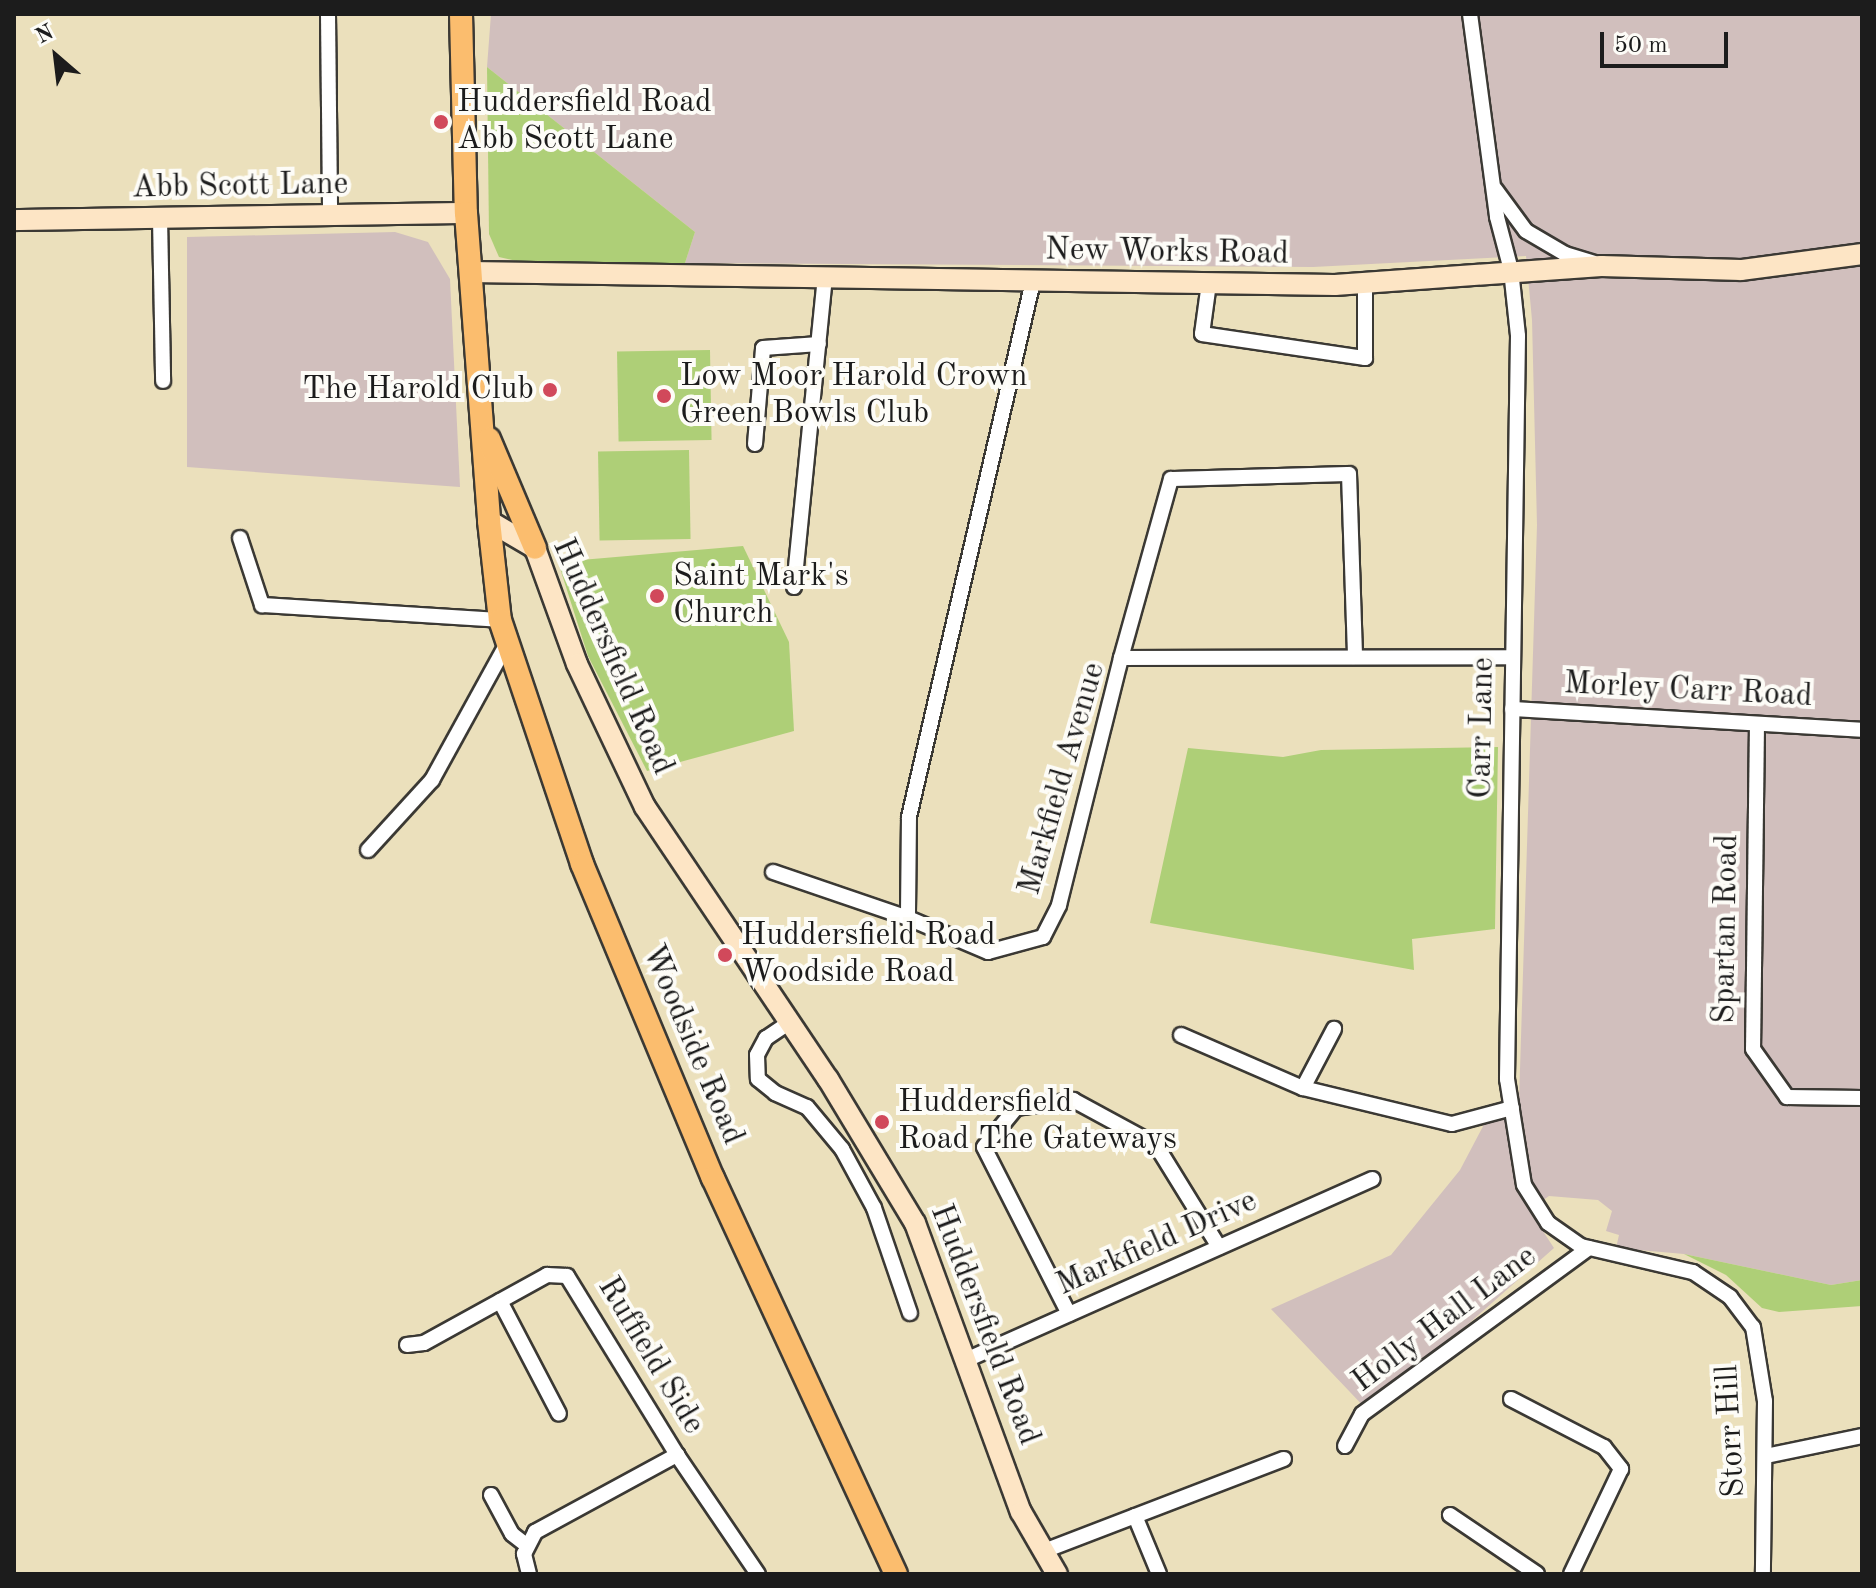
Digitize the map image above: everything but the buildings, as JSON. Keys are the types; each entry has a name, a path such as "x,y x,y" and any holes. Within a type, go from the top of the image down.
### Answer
{"main road":[{"path":"461,14 466,213 489,521"},
{"path":"481,419 535,548"},
{"name":"Woodside Road","path":"489,521 500,620 582,864 707,1164 896,1574"}],"street":[{"path":"328,14 330,215"},
{"name":"Carr Lane","path":"1470,14 1493,186 1511,270 1518,336 1507,1079 1524,1185"},
{"path":"1493,186 1526,231 1565,254 1601,266"},
{"name":"Abb Scott Lane","path":"14,220 466,213"},
{"path":"160,218 163,381"},
{"name":"New Works Road","path":"470,272 825,279 1365,283 1511,270 1601,266 1741,270 1862,254"},
{"path":"794,587 825,279"},
{"path":"908,918 909,817 1033,281"},
{"path":"1209,283 1202,334 1365,358 1365,283"},
{"path":"755,444 763,348 819,344"},
{"path":"1121,658 1171,479 1349,474 1355,657"},
{"name":"Huddersfield Road","path":"489,521 535,548 577,664 645,807 790,1022 915,1223 1021,1512 1057,1574"},
{"path":"240,538 262,605 500,620"},
{"path":"368,850 432,780 508,642"},
{"name":"Markfield Avenue","path":"773,872 908,918 988,952 1043,937 1059,905 1121,658 1513,657"},
{"name":"Morley Carr Road","path":"1512,709 1862,730"},
{"name":"Spartan Road","path":"1757,724 1753,1049 1787,1097 1862,1098"},
{"path":"790,1022 766,1038 757,1055 758,1079 775,1093 807,1107 842,1149 874,1208 910,1313"},
{"path":"1303,1088 1334,1029"},
{"path":"1181,1035 1303,1088 1452,1124 1512,1108"},
{"path":"1069,1314 984,1147 1016,1108 1073,1100 1156,1145 1219,1247"},
{"name":"Markfield Drive","path":"966,1360 1372,1179"},
{"name":"Storr Hill","path":"1524,1185 1548,1223 1589,1248 1693,1272 1730,1297 1753,1327 1765,1401 1763,1574"},
{"name":"Holly Hall Lane","path":"1345,1446 1362,1414 1589,1248"},
{"name":"Ruffield Side","path":"407,1345 424,1343 547,1275 567,1276 677,1455 758,1574"},
{"path":"500,1301 559,1414"},
{"path":"1511,1399 1604,1447 1621,1469 1571,1574"},
{"path":"1766,1456 1862,1436"},
{"path":"529,1574 524,1564 526,1545 535,1532 677,1455"},
{"path":"1044,1551 1284,1459"},
{"path":"491,1495 512,1534 526,1545"},
{"path":"1450,1515 1537,1574"},
{"path":"1135,1516 1159,1574"}],"shaded area":[{"path":"491,14 1862,14 1862,1280 1831,1285 1684,1254 1616,1248 1619,1235 1606,1231 1612,1211 1598,1200 1549,1196 1529,1210 1554,1248 1369,1412 1271,1309 1391,1255 1460,1170 1490,1113 1519,1101 1537,525 1532,320 1526,256 1313,267 685,263 695,232 487,67"},
{"path":"395,232 428,242 450,279 460,487 187,467 187,237"}],"green space":[{"path":"487,67 695,232 685,263 533,265 499,257 489,234"},
{"name":"Low Moor Harold Crown Green Bowls Club","path":"710,350 712,440 619,442 617,352"},
{"name":"Low Moor Harold Crown Green Bowls Club","path":"689,450 691,539 600,541 598,452"},
{"path":"743,546 789,642 794,731 647,771 588,656 558,562"},
{"path":"1498,747 1495,929 1412,939 1414,970 1150,923 1188,748 1283,757 1321,750"},
{"path":"1684,1254 1831,1285 1862,1280 1862,1306 1779,1312 1762,1308 1726,1275"}],"place":[{"name":"Huddersfield Road Abb Scott Lane","path":"441,122"},
{"name":"The Harold Club","path":"550,390"},
{"name":"Low Moor Harold Crown Green Bowls Club","path":"664,396"},
{"name":"Saint Mark's Church","path":"657,596"},
{"name":"Huddersfield Road Woodside Road","path":"725,955"},
{"name":"Huddersfield Road The Gateways","path":"882,1122"}]}
